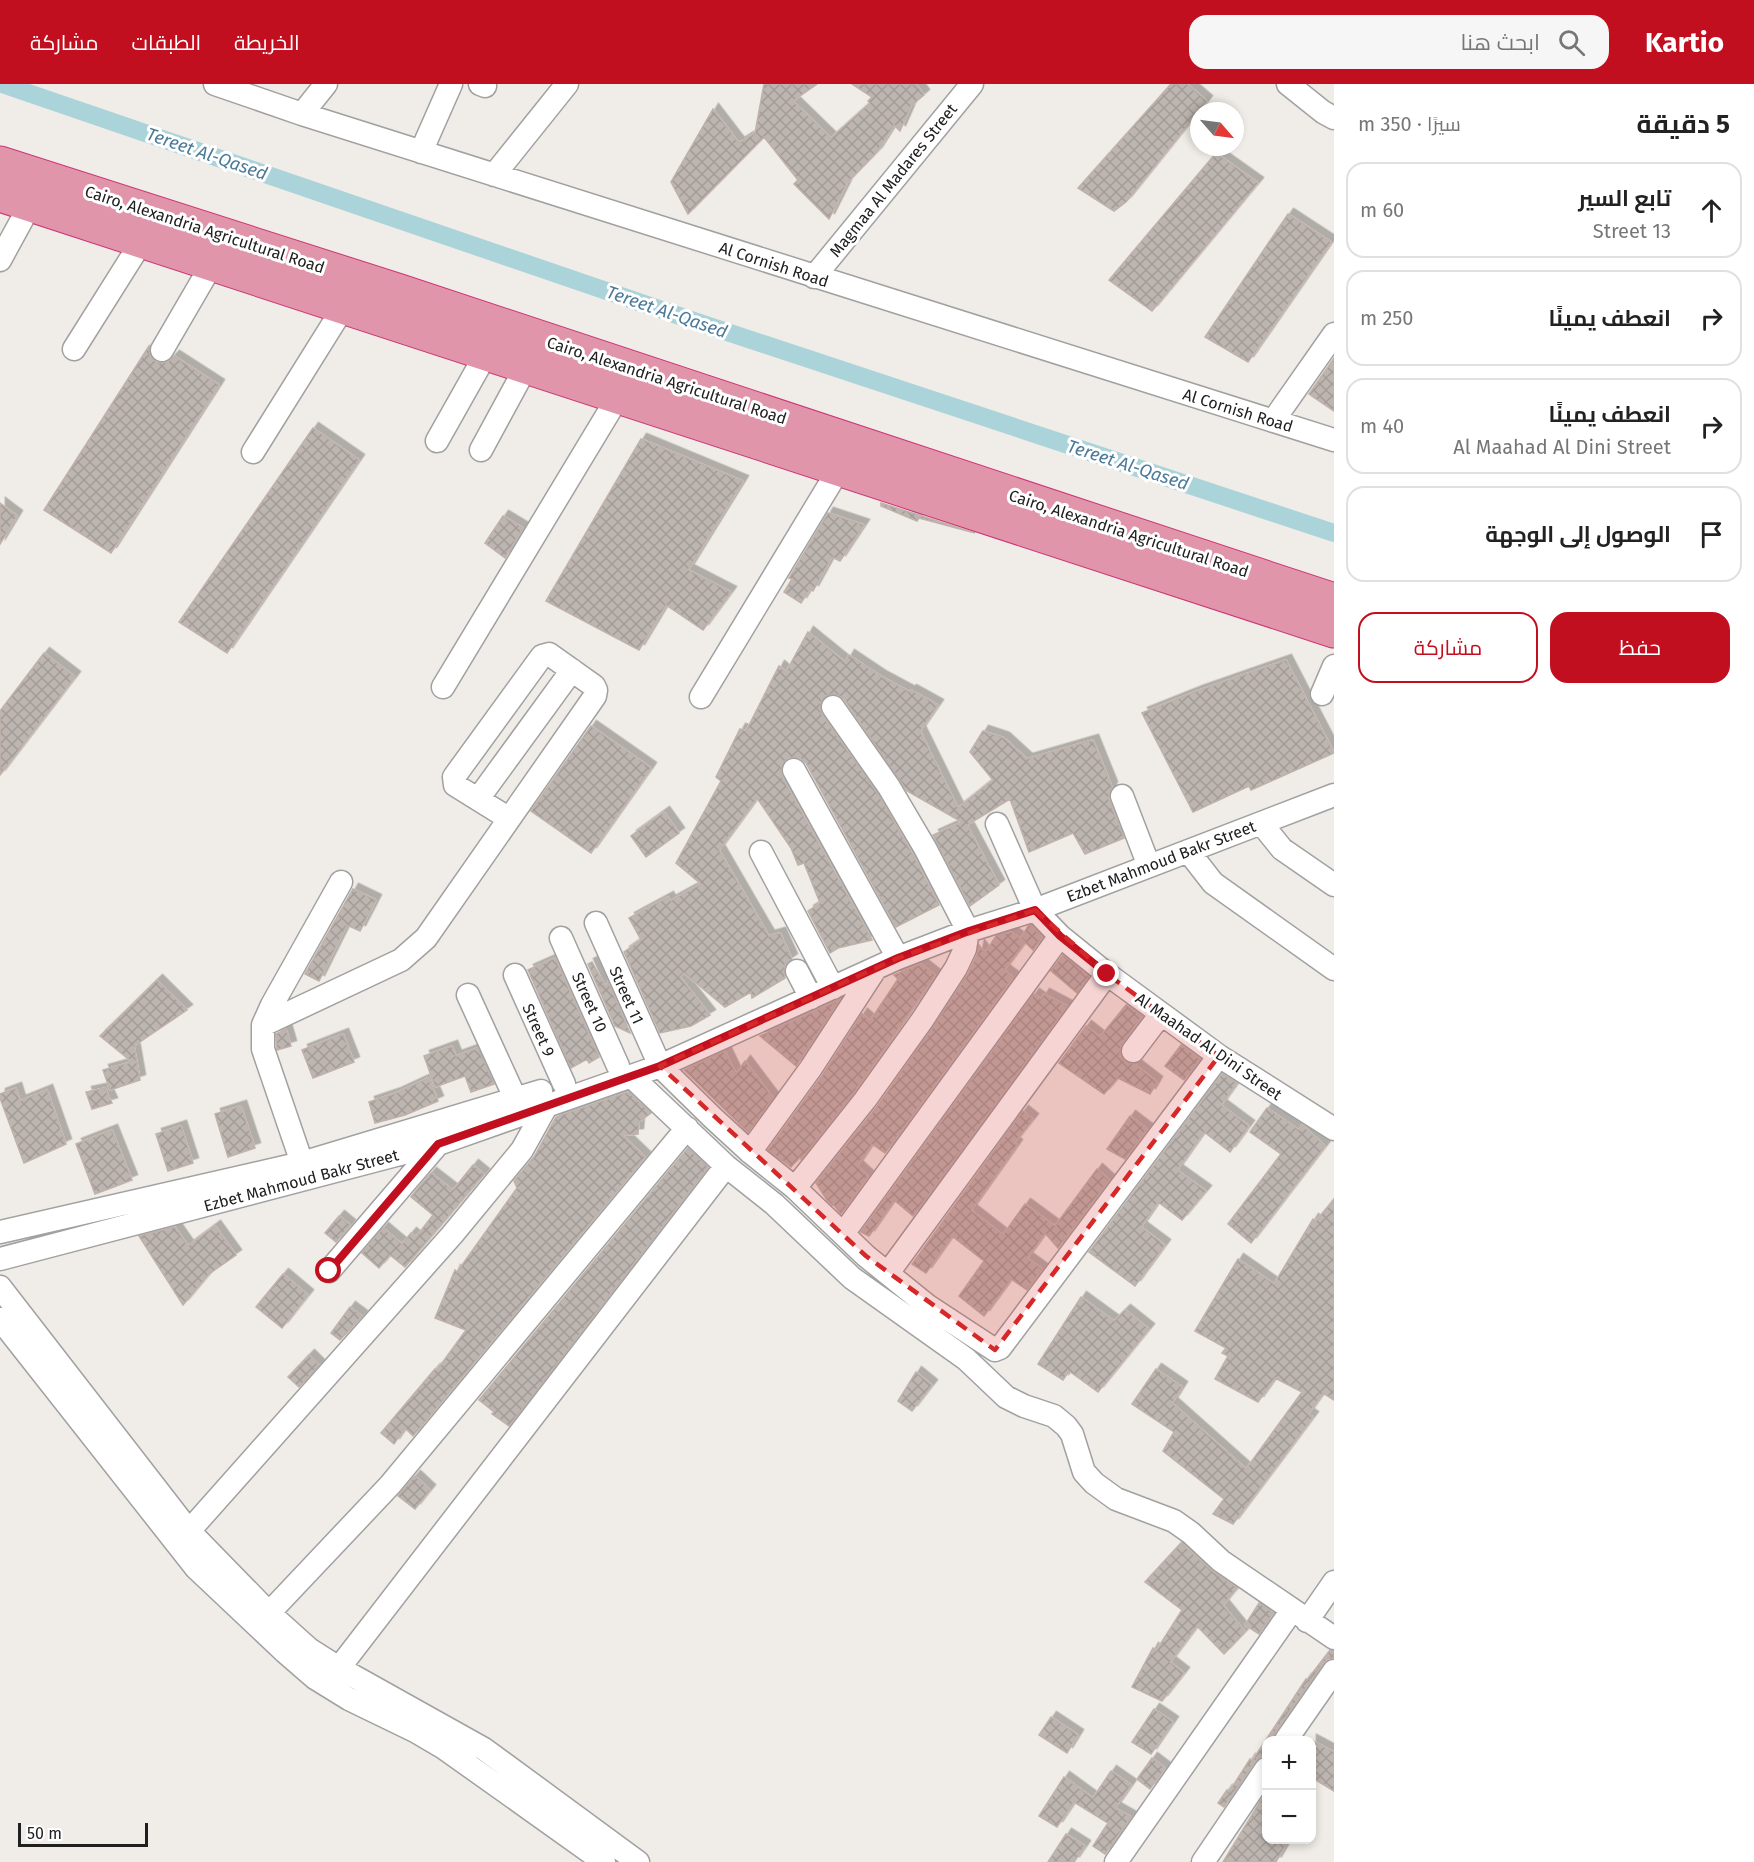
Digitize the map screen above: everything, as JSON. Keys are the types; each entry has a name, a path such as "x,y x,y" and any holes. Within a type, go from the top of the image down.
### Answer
{"highway":[{"name":"Cairo, Alexandria Agricultural Road","path":"0,163 268,266 343,308 1334,631"},
{"name":"Cairo, Alexandria Agricultural Road","path":"15,200 212,264 268,266 400,291 1334,600"},
{"path":"389,323 400,291"}],"street":[{"name":"Al Cornish Road","path":"216,84 421,152 1334,440"},
{"path":"302,114 326,84"},
{"path":"421,152 451,84"},
{"path":"494,175 567,84"},
{"name":"Magmaa Al Madares Street","path":"814,276 972,84"},
{"path":"1294,86 1334,118"},
{"path":"0,260 15,200"},
{"path":"74,350 142,241"},
{"path":"162,350 212,264"},
{"path":"254,452 343,308"},
{"path":"1273,421 1331,346"},
{"path":"437,441 486,354"},
{"path":"481,450 526,367"},
{"path":"443,687 618,397"},
{"path":"700,697 839,469"},
{"path":"263,1025 401,960 426,938 595,696 594,686 549,654 542,656 454,777 455,785 508,818"},
{"path":"1322,694 1334,666"},
{"path":"478,799 572,670"},
{"path":"795,1188 866,1100 924,1019 956,968 965,949 969,931 889,787 833,707"},
{"path":"794,770 898,958"},
{"name":"Ezbet Mahmoud Bakr Street","path":"0,1259 438,1144 547,1105 624,1071 811,998 898,958 969,931 1035,910 1334,795"},
{"path":"1122,796 1149,866"},
{"path":"1261,823 1282,849 1334,885"},
{"path":"997,824 1035,910"},
{"path":"1188,851 1214,883 1334,969"},
{"path":"761,852 833,988"},
{"path":"302,1163 263,1049 263,1025 341,882"},
{"name":"Al Maahad Al Dini Street","path":"1035,910 1060,936 1161,1014 1219,1056 1334,1130"},
{"name":"Street 11","path":"596,924 656,1059"},
{"path":"843,1234 1060,936"},
{"name":"Street 10","path":"561,938 624,1071"},
{"path":"750,1152 842,1022 876,968"},
{"path":"797,971 811,998"},
{"path":"888,1274 1107,974"},
{"name":"Street 9","path":"515,975 564,1084"},
{"path":"468,995 516,1100"},
{"path":"1132,1051 1161,1014"},
{"path":"656,1059 750,1152 795,1188 888,1274 928,1306 995,1350 1000,1348 1219,1056"},
{"path":"624,1071 726,1166 774,1204 852,1278 966,1359 1006,1397 1054,1416 1060,1421 1072,1434 1084,1472 1094,1483 1116,1499 1174,1521 1191,1533 1221,1561 1334,1638"},
{"name":"Ezbet Mahmoud Bakr Street","path":"0,1232 302,1163 564,1084 624,1071"},
{"path":"189,1531 452,1235 522,1150 547,1105"},
{"path":"269,1613 390,1485 687,1128"},
{"path":"329,1271 438,1144"},
{"path":"339,1668 726,1166"},
{"path":"0,1287 189,1531 269,1613 309,1649 339,1668 484,1749 638,1862"},
{"path":"0,1319 196,1568 285,1652 315,1678 349,1699 415,1731 444,1748 604,1862"},
{"path":"1116,1862 1299,1616 1334,1582"},
{"path":"1289,1736 1334,1671"},
{"path":"1203,1862 1262,1775"}],"highlighted area":[{"path":"1035,910 1107,974 1219,1056 995,1350 866,1256 660,1066 898,958"}],"building":[{"path":"764,84 817,84 793,101 831,138 870,103 868,101 872,97 852,84 916,84 924,95 911,106 900,131 894,125 877,152 847,183 829,219 794,184 798,180 764,137 688,214 671,182 713,109 739,143 755,133"},
{"path":"1171,84 1187,84 1207,101 1190,102 1190,122 1126,202 1114,211 1078,188"},
{"path":"1213,156 1220,156 1258,183 1152,311 1109,280"},
{"path":"1288,214 1331,242 1248,362 1205,337"},
{"path":"149,346 150,356 156,362 168,362 174,356 219,385 111,553 44,510"},
{"path":"1334,358 1334,411 1309,394"},
{"path":"313,428 359,460 227,653 179,622"},
{"path":"641,439 743,481 688,570 731,592 703,630 666,605 639,650 546,601"},
{"path":"0,503 17,516 0,544"},
{"path":"881,503 975,533 919,518 917,521 881,506"},
{"path":"828,513 864,525 840,561 832,557 813,591 810,589 801,603 784,592 792,579 789,578"},
{"path":"503,516 523,528 505,558 485,543"},
{"path":"808,632 845,662 849,655 882,677 938,705 920,731 958,808 993,780 970,752 983,731 1004,738 1027,759 1093,740 1112,787 1109,800 1124,838 1085,854 1073,833 1029,852 1010,799 967,825 999,885 970,906 933,835 962,822 907,791 844,699 832,694 826,696 821,702 822,715 878,794 939,905 896,927 806,763 800,758 788,758 782,764 782,777 872,940 838,948 830,953 808,911 820,903 804,863 798,865 791,848 757,798 719,850 769,936 780,933 792,959 785,964 785,978 752,998 751,992 725,1007 684,973 680,977 710,1015 691,1026 660,1033 624,952 641,940 629,918 668,897 670,901 701,884 676,863 721,781 716,777 740,729 746,731 779,666 786,672"},
{"path":"44,653 75,677 0,775 0,711"},
{"path":"1286,660 1334,753 1251,790 1249,786 1193,812 1142,713"},
{"path":"591,726 651,768 591,853 531,811"},
{"path":"664,812 679,833 646,857 631,836"},
{"path":"353,889 376,900 360,931 347,925 319,981 305,974"},
{"path":"1031,925 1042,937 1033,950 1021,938"},
{"path":"1011,932 1025,942 1004,970 1013,977 885,1153 872,1144 857,1166 868,1176 841,1214 827,1200 816,1183 876,1108 934,1026 968,974 979,945 985,953 996,936"},
{"path":"1063,955 1089,976 1077,993 1051,971"},
{"path":"555,958 599,1057 589,1063 587,1059 571,1068 528,970"},
{"path":"592,962 606,987 608,982 630,1033 615,1026 588,964"},
{"path":"921,964 935,975 854,1092 801,1159 800,1157 791,1167 768,1150 822,1076 862,1014 870,1021 898,979 894,975"},
{"path":"157,980 187,1010 134,1046 140,1080 110,1090 103,1070 132,1062 100,1036"},
{"path":"1034,994 1041,999 1044,994 1067,1006 913,1216 894,1200 869,1236 861,1232"},
{"path":"839,1000 796,1066 760,1036 837,1001"},
{"path":"1126,1005 1142,1016 1122,1043 1120,1056 1125,1062 1134,1064 1157,1082 1150,1094 1118,1078 1104,1094 1059,1063 1086,1026 1100,1037"},
{"path":"286,1029 291,1046 277,1050 276,1034"},
{"path":"343,1034 354,1062 313,1078 302,1050"},
{"path":"1181,1045 1200,1059 1184,1080 1165,1066"},
{"path":"452,1046 456,1056 478,1048 494,1084 471,1092 465,1076 435,1087 424,1056"},
{"path":"725,1051 736,1074 745,1061 773,1098 748,1132 684,1070"},
{"path":"1222,1074 1237,1083 1221,1105 1249,1126 1230,1152 1204,1132 1177,1170 1206,1191 1182,1220 1158,1202 1141,1227 1165,1245 1135,1286 1089,1252"},
{"path":"428,1078 438,1101 405,1115 375,1123 369,1102 396,1093"},
{"path":"16,1088 20,1101 47,1090 66,1144 24,1163 0,1098 0,1094"},
{"path":"105,1088 112,1103 92,1109 86,1092"},
{"path":"628,1092 651,1113 639,1122 638,1134 622,1135 645,1157 413,1436 405,1428 394,1444 381,1433 435,1369 437,1370 466,1330 435,1318 455,1270 457,1272 517,1188 514,1181 534,1157 556,1117"},
{"path":"241,1106 255,1148 228,1157 215,1114"},
{"path":"1267,1108 1299,1130 1302,1125 1325,1146 1251,1243 1228,1224 1281,1154 1250,1132"},
{"path":"1023,1111 1033,1119 1014,1143 1017,1145 971,1210 1003,1235 1025,1204 1055,1226 1097,1169 1109,1180 1058,1248 1045,1233 1027,1258 1042,1269 1027,1290 1011,1279 984,1316 959,1296 984,1261 952,1236 926,1273 912,1264"},
{"path":"1130,1116 1147,1129 1125,1159 1107,1149"},
{"path":"181,1126 193,1163 168,1171 156,1134"},
{"path":"112,1130 132,1180 95,1194 76,1144"},
{"path":"688,1148 708,1167 509,1426 492,1414 494,1412 479,1400"},
{"path":"473,1165 484,1174 405,1267 390,1255 379,1268 362,1253 383,1228 402,1244 411,1233 416,1237 433,1215 411,1197 431,1173 453,1190"},
{"path":"1334,1199 1334,1400 1323,1393 1308,1414 1313,1417 1233,1524 1213,1514 1224,1499 1163,1451 1174,1432 1132,1404 1156,1369 1182,1387 1172,1403 1246,1469 1302,1392 1275,1378 1258,1402 1215,1379 1228,1356 1222,1353 1226,1348 1195,1331 1238,1259 1274,1284 1313,1219 1316,1221"},
{"path":"339,1216 350,1225 336,1242 325,1233"},
{"path":"215,1226 236,1255 209,1274 183,1305 139,1236 175,1227 188,1246"},
{"path":"283,1274 308,1295 282,1328 256,1307"},
{"path":"1081,1297 1114,1321 1125,1310 1149,1329 1098,1392 1069,1371 1063,1380 1038,1364"},
{"path":"350,1307 362,1316 340,1340 331,1333"},
{"path":"309,1355 319,1365 299,1387 288,1377"},
{"path":"916,1372 932,1385 912,1411 898,1401"},
{"path":"415,1476 430,1490 415,1509 398,1496"},
{"path":"1181,1543 1212,1571 1237,1588 1223,1605 1245,1632 1224,1654 1197,1626 1170,1662 1184,1673 1162,1701 1132,1687 1153,1648 1156,1651 1182,1610 1145,1582"},
{"path":"1259,1603 1273,1613 1259,1634 1245,1625"},
{"path":"1330,1650 1334,1651 1334,1658 1323,1663 1274,1736 1268,1736 1306,1679"},
{"path":"1154,1709 1173,1722 1151,1754 1132,1742"},
{"path":"1051,1717 1078,1735 1067,1753 1039,1735"},
{"path":"1316,1743 1334,1752 1334,1791 1316,1780"},
{"path":"1262,1746 1262,1757 1255,1761 1224,1807 1218,1803 1227,1790 1229,1792 1250,1759 1252,1761"},
{"path":"1152,1758 1165,1768 1150,1789 1137,1779"},
{"path":"1111,1771 1131,1785 1115,1808 1131,1817 1105,1854 1093,1846 1108,1823 1074,1802 1057,1827 1039,1816 1064,1777 1093,1798"},
{"path":"1262,1799 1262,1844 1286,1844 1276,1862 1223,1862"},
{"path":"1066,1834 1085,1846 1074,1862 1048,1862"}],"waterway":[{"name":"Tereet Al-Qased","path":"2,84 697,322 1334,533"}],"route":[{"path":"329,1271 438,1144 660,1066 898,958 969,931 1035,910 1060,936 1107,974"}]}
